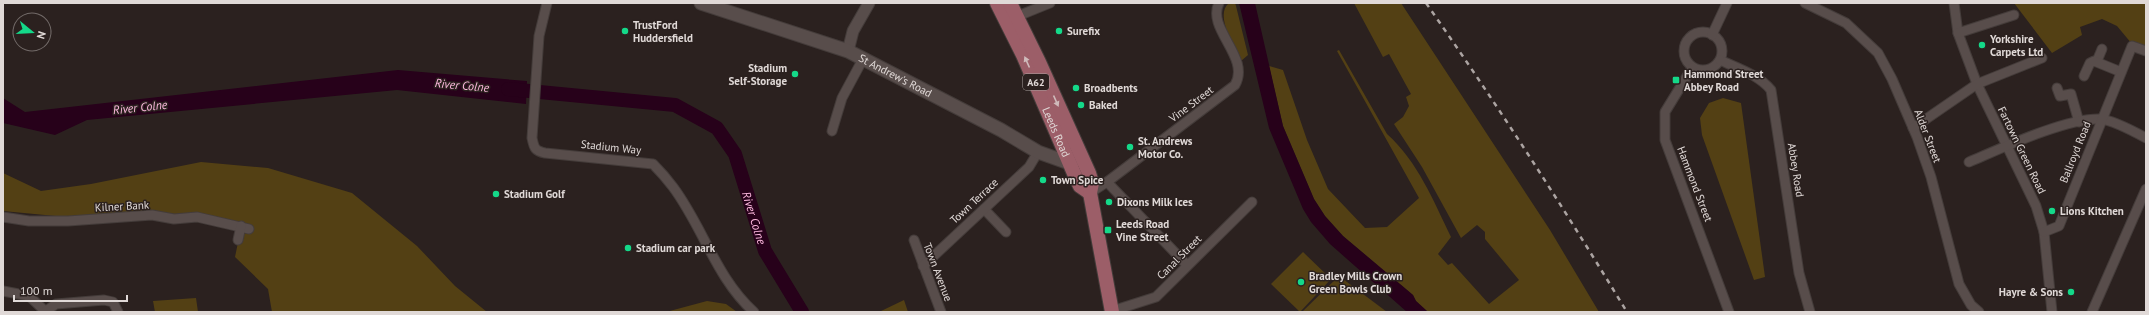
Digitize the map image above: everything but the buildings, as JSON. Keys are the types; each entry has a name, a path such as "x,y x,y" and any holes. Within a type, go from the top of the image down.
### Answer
{"main road":[{"name":"St Andrew's Road","path":"701,3 848,51 1001,130 1038,152 1076,160"},
{"name":"Leeds Road","path":"997,3 1012,18"},
{"name":"Leeds Road","path":"1010,3 1012,18 1076,160 1092,182 1090,193 1112,312"}],"street":[{"name":"Stadium Way","path":"548,3 539,36 532,138 534,147 538,152 653,164 673,187 725,278 742,302 754,312"},
{"path":"829,45 839,44 852,31 868,3"},
{"path":"1012,18 1050,3"},
{"path":"1712,35 1728,3"},
{"name":"Fartown Green Road","path":"1954,3 1958,33 1977,84 2036,206 2044,232 2052,312"},
{"name":"Vine Street","path":"1090,193 1107,182 1235,85 1239,78 1239,67 1216,15 1216,4"},
{"name":"Alder Street","path":"1808,4 1846,23 1878,53 1892,79 1914,128 1931,176 1959,284 1971,304 1979,312"},
{"path":"1958,33 2014,15"},
{"path":"848,51 852,31"},
{"path":"1699,33 1712,35 1720,44 1722,50 1720,60 1711,68 1705,70 1692,68 1685,57 1686,43 1693,35 1699,33"},
{"name":"Ballroyd Road","path":"2044,232 2059,226 2101,119 2132,46 2146,51"},
{"path":"2097,61 2102,49"},
{"path":"1914,128 1977,84 2042,58"},
{"path":"832,131 842,98 864,59"},
{"name":"Abbey Road","path":"1720,60 1754,76 1766,84 1771,90 1799,273 1810,312"},
{"path":"2084,76 2090,63 2097,61 2121,72"},
{"name":"Hammond Street","path":"1692,68 1664,112 1665,140 1729,312"},
{"path":"2057,88 2060,96 2070,94 2078,122"},
{"path":"1969,162 2007,146 2078,122 2101,119 2146,138"},
{"name":"Town Terrace","path":"923,266 1029,167 1038,152"},
{"path":"1107,182 1187,265"},
{"path":"2092,312 2146,189"},
{"name":"Canal Street","path":"1112,312 1156,297 1252,202"},
{"path":"984,209 1006,232"},
{"name":"Kilner Bank","path":"3,217 29,221 68,221 152,215 174,219 197,217 245,227 238,240"},
{"name":"Town Avenue","path":"914,240 941,312"},
{"path":"3,291 29,296 46,312 56,304 104,300 113,302 118,312"}],"shaded area":[{"path":"1229,3 1235,3 1248,55 1241,61 1227,31 1225,23 1225,8"},
{"path":"1354,3 1401,3 1550,230 1599,312 1428,312 1416,301 1413,295 1343,236 1325,216 1314,199 1283,126 1269,66 1283,70 1307,140 1328,189 1365,228 1387,227 1419,198 1337,51 1339,50 1387,134 1408,157 1424,182 1438,209 1451,237 1438,254 1448,265 1452,263 1489,304 1519,280 1485,239 1485,232 1477,225 1461,238 1422,167 1394,124 1403,117 1409,106 1406,97 1411,94 1389,54 1383,57"},
{"path":"2014,3 2146,3 2146,48 2132,44 2117,26 2102,19 2080,27 2082,35 2052,53"},
{"path":"1723,98 1741,103 1765,277 1754,280 1702,135 1700,118 1709,103"},
{"path":"201,162 268,168 352,193 417,246 455,286 487,312 272,312 268,289 235,257 242,223 198,215 150,213 66,217 3,211 3,173 41,191 91,184"},
{"name":"Bradley Mills Crown Green Bowls Club","path":"1303,252 1331,279 1300,312 1271,284"},
{"path":"1339,276 1387,312 1302,312"},
{"path":"196,298 198,312 155,312 153,301"},
{"path":"904,300 908,312 879,312"},
{"path":"707,301 726,304 737,312 666,312"}],"water":[{"path":"1239,3 1255,3 1283,126 1314,199 1325,216 1343,236 1413,295 1416,301 1428,312 1407,312 1330,244 1311,222 1303,209 1269,128"},
{"path":"398,70 527,81 526,104 397,90 87,120 55,135 3,123 3,98 25,112"}],"waterway":[{"name":"River Colne","path":"508,89 675,105 717,128 735,154 765,251 802,312"}],"railway":[{"path":"1426,3 1529,156 1627,312"}],"place":[{"name":"TrustFord Huddersfield","path":"625,31"},
{"name":"Surefix","path":"1059,31"},
{"name":"Yorkshire Carpets Ltd","path":"1982,45"},
{"name":"Stadium Self-Storage","path":"795,74"},
{"name":"Hammond Street Abbey Road","path":"1676,80"},
{"name":"Broadbents","path":"1076,88"},
{"name":"Baked","path":"1081,105"},
{"name":"St. Andrews Motor Co.","path":"1130,147"},
{"name":"Town Spice","path":"1043,180"},
{"name":"Stadium Golf","path":"496,194"},
{"name":"Dixons Milk Ices","path":"1109,202"},
{"name":"Lions Kitchen","path":"2052,211"},
{"name":"Leeds Road Vine Street","path":"1108,230"},
{"name":"Stadium car park","path":"628,248"},
{"name":"Bradley Mills Crown Green Bowls Club","path":"1301,282"},
{"name":"Hayre & Sons","path":"2071,292"}]}
